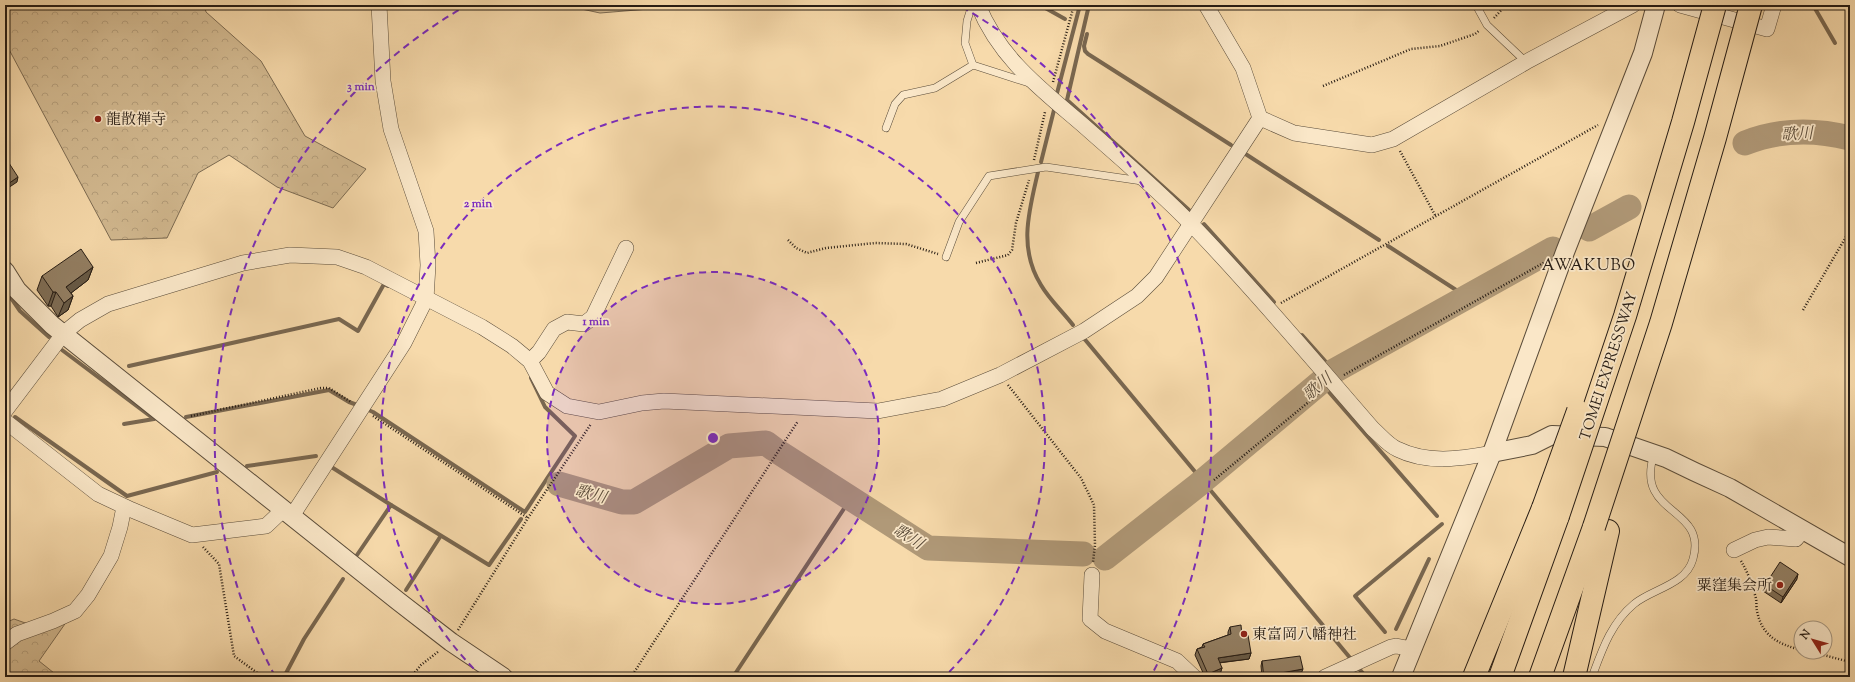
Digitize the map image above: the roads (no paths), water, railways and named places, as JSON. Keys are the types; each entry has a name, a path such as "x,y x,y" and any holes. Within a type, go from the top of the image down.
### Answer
{"highway":[{"name":"TOMEI EXPRESSWAY","path":"1500,677 1551,512 1625,316 1683,122 1715,5"},
{"path":"1574,677 1601,529 1715,138 1751,5"},
{"path":"1474,677 1551,512"},
{"path":"1540,677 1601,529"}],"street":[{"path":"5,421 98,494 124,507 192,535 266,526 288,513 404,342 426,299 428,265 426,231 391,129 384,81 379,5"},
{"path":"978,5 983,17 999,43 1020,71 1148,182 1191,224 1270,310 1373,429 1397,449 1430,458 1454,460 1532,445 1552,434 1605,437 1654,454 1730,488 1850,557"},
{"path":"1206,5 1243,68 1260,118 1294,133 1372,145 1393,139 1526,62 1630,5"},
{"path":"1401,677 1492,453 1565,252 1643,53 1656,5"},
{"path":"1680,5 1767,29 1774,5"},
{"path":"5,412 64,333 80,320 108,304 243,263 290,255 337,257 366,268 482,327 512,346 530,361 548,393 567,406 599,412 642,403 664,401 806,409 878,411 942,399 1000,374 1084,330 1137,296 1156,277 1260,118"},
{"path":"530,361 539,352 554,328 567,322 584,324 593,317 626,248"},
{"path":"5,272 17,290 34,309 451,642 503,677"},
{"path":"5,643 17,634 75,611 88,595 111,556 120,527 124,507"},
{"path":"1734,550 1755,540 1768,537 1796,539 1803,530"},
{"path":"1092,575 1090,619 1105,631 1177,662 1194,677"},
{"path":"1325,677 1391,647 1396,646 1412,649"}],"lane":[{"path":"972,5 967,21 965,43 973,65"},
{"path":"1476,5 1487,25 1526,62"},
{"path":"886,128 895,104 904,96 935,88 973,65 1034,84"},
{"path":"946,257 959,222 988,176 1046,167 1148,182"},
{"path":"1592,677 1610,631 1621,617 1634,604 1648,594 1680,577 1690,566 1693,560 1694,539 1688,525 1678,514 1658,499 1652,488 1650,474 1654,454"}],"waterway":[{"path":"1040,5 1065,19"},
{"path":"1056,97 1080,5"},
{"path":"1089,5 1067,100 1189,210"},
{"path":"1813,5 1835,43"},
{"path":"1087,34 1084,46 1085,51 1088,54 1231,145"},
{"path":"1041,162 1055,106"},
{"name":"歌川","path":"1745,143 1771,135 1797,132 1823,133 1850,138"},
{"path":"1244,153 1379,240"},
{"path":"1038,172 1029,215 1028,243 1030,257 1034,271 1044,290 1073,325"},
{"name":"歌川","path":"1589,229 1629,207"},
{"path":"1204,224 1274,302"},
{"path":"1388,246 1467,297"},
{"name":"歌川","path":"1105,558 1198,485 1334,371 1553,249"},
{"path":"129,366 339,319 358,331 384,284 388,286"},
{"path":"5,289 20,311 49,337"},
{"path":"1302,335 1334,371"},
{"path":"1082,336 1366,677"},
{"path":"62,350 154,419"},
{"path":"366,409 373,412 525,512 575,436 545,407 531,378"},
{"path":"186,417 329,390 349,402 360,406"},
{"path":"1328,391 1437,516"},
{"path":"15,417 127,496 217,472"},
{"path":"124,424 154,419"},
{"name":"歌川","path":"559,484 622,502 634,502 729,446 766,443 774,449"},
{"name":"歌川","path":"780,453 928,548 1083,554"},
{"path":"247,466 316,456"},
{"path":"333,468 391,505"},
{"path":"733,677 851,498"},
{"name":"歌川","path":"357,555 391,505 489,565 521,519"},
{"path":"1385,632 1355,596 1442,524"},
{"path":"406,590 440,537"},
{"path":"1396,629 1429,559"},
{"name":"歌川","path":"284,677 304,639 343,579"}],"place":[{"name":"龍散禅寺","path":"98,119"},
{"name":"粟窪集会所","path":"1780,585"},
{"name":"東富岡八幡神社","path":"1244,634"}],"district":[{"name":"AWAKUBO","path":"1589,264"}]}
